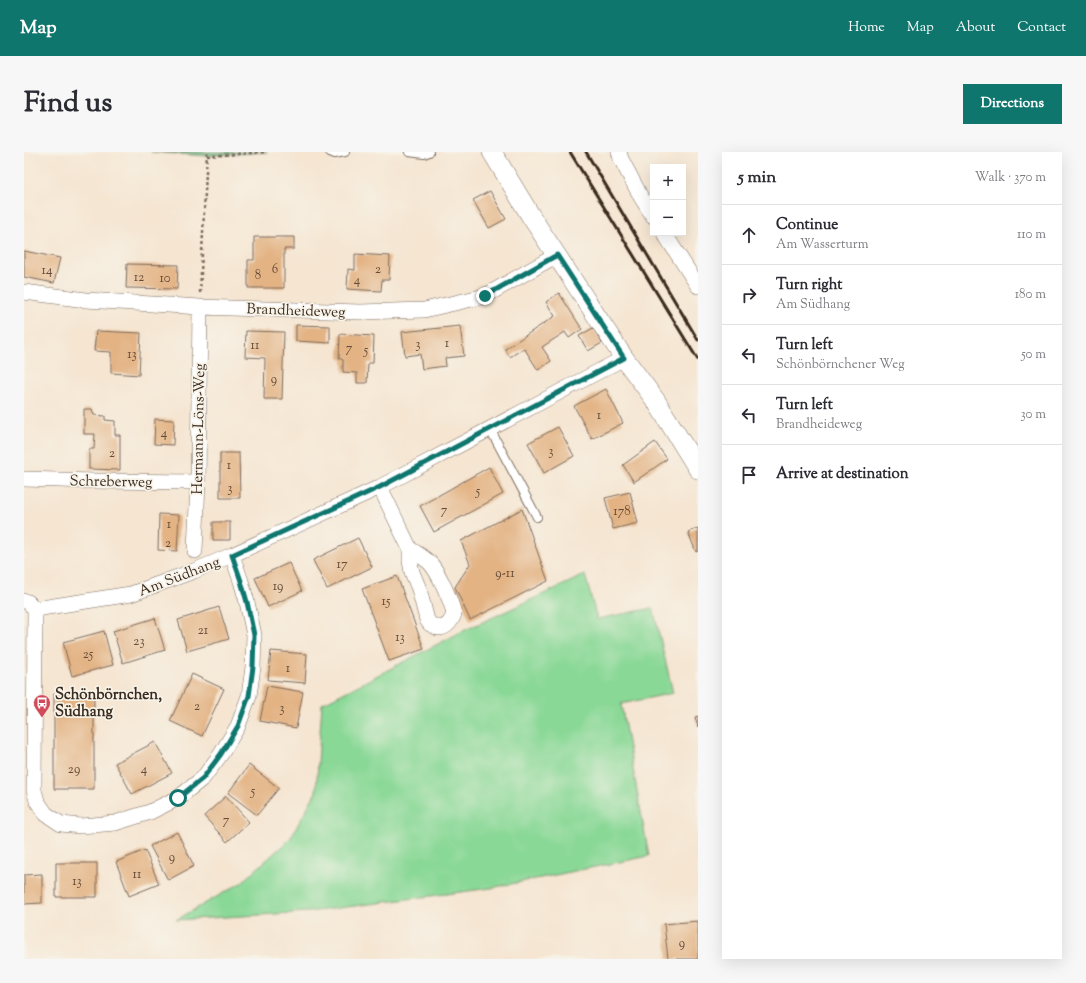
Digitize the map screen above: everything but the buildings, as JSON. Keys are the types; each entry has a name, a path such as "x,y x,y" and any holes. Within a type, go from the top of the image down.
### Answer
{"street":[{"path":"492,152 532,218 624,358 656,401 698,469"},
{"path":"619,152 621,159 650,211"},
{"path":"666,236 698,286"},
{"name":"Brandheideweg","path":"24,292 86,300 200,308 360,312 424,310 485,296 557,255"},
{"name":"Hermann-Löns-Weg","path":"195,551 198,482 200,308"},
{"name":"Am Südhang","path":"232,555 247,602 254,635 253,667 249,696 238,726 221,754 203,778 178,798 150,812 114,823 81,826 61,824 46,814 37,801 34,790 29,781 30,605 131,594 194,571 380,487 624,358"},
{"name":"Schreberweg","path":"24,478 93,481 198,482"},
{"path":"380,487 410,549 412,572 419,589 427,620 430,624 438,628 445,627 449,624 454,614 452,605 434,568 410,549"}],"lane":[{"path":"330,152 335,154 345,152"},
{"path":"409,152 424,154 429,152"},
{"path":"490,429 537,516"}],"path":[{"path":"200,308 207,152"},
{"path":"207,156 267,152"}],"green space":[{"path":"151,152 267,152 207,156"},
{"path":"585,575 597,619 653,608 673,693 621,704 649,856 491,888 309,912 176,920 241,883 290,839 316,792 322,704 463,631"}],"railway":[{"path":"570,152 698,360"},
{"path":"586,152 698,340"}],"place":[{"name":"Schönbörnchen, Südhang","path":"42,718"}],"route":[{"path":"178,798 203,778 221,754 238,726 249,696 253,667 254,635 247,602 232,555 380,487 624,358 557,255 485,296"}]}
